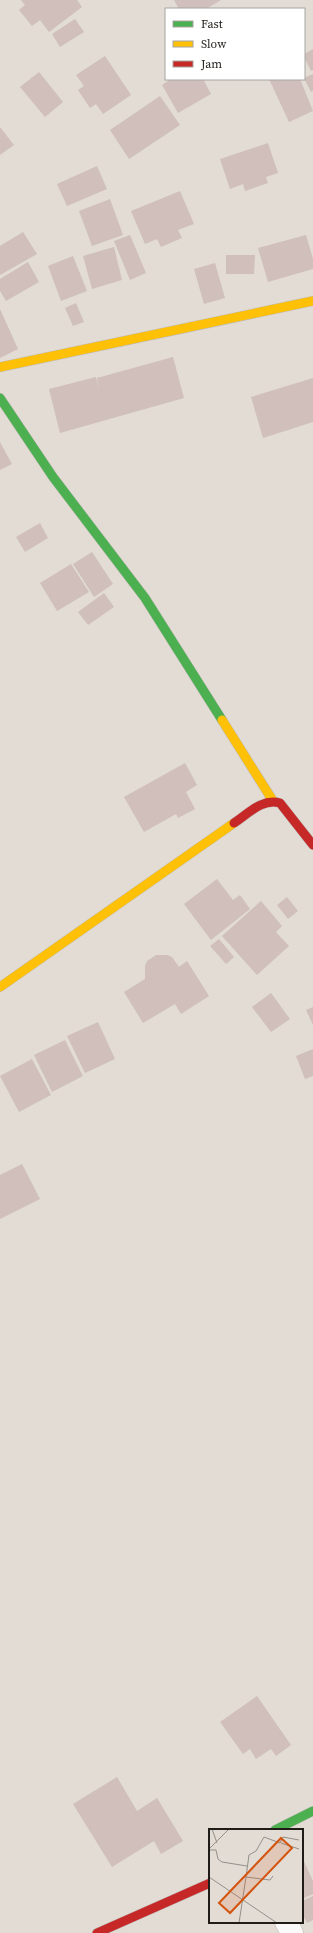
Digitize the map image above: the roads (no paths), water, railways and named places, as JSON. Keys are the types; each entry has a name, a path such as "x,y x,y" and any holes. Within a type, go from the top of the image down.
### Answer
{"street":[{"path":"0,367 313,301"},
{"path":"0,398 54,477 144,598 273,800 280,803 313,845"},
{"path":"0,987 266,802 273,800"},
{"path":"277,1829 313,1811"},
{"path":"97,1933 209,1883"},
{"path":"287,1923 292,1933"}]}
